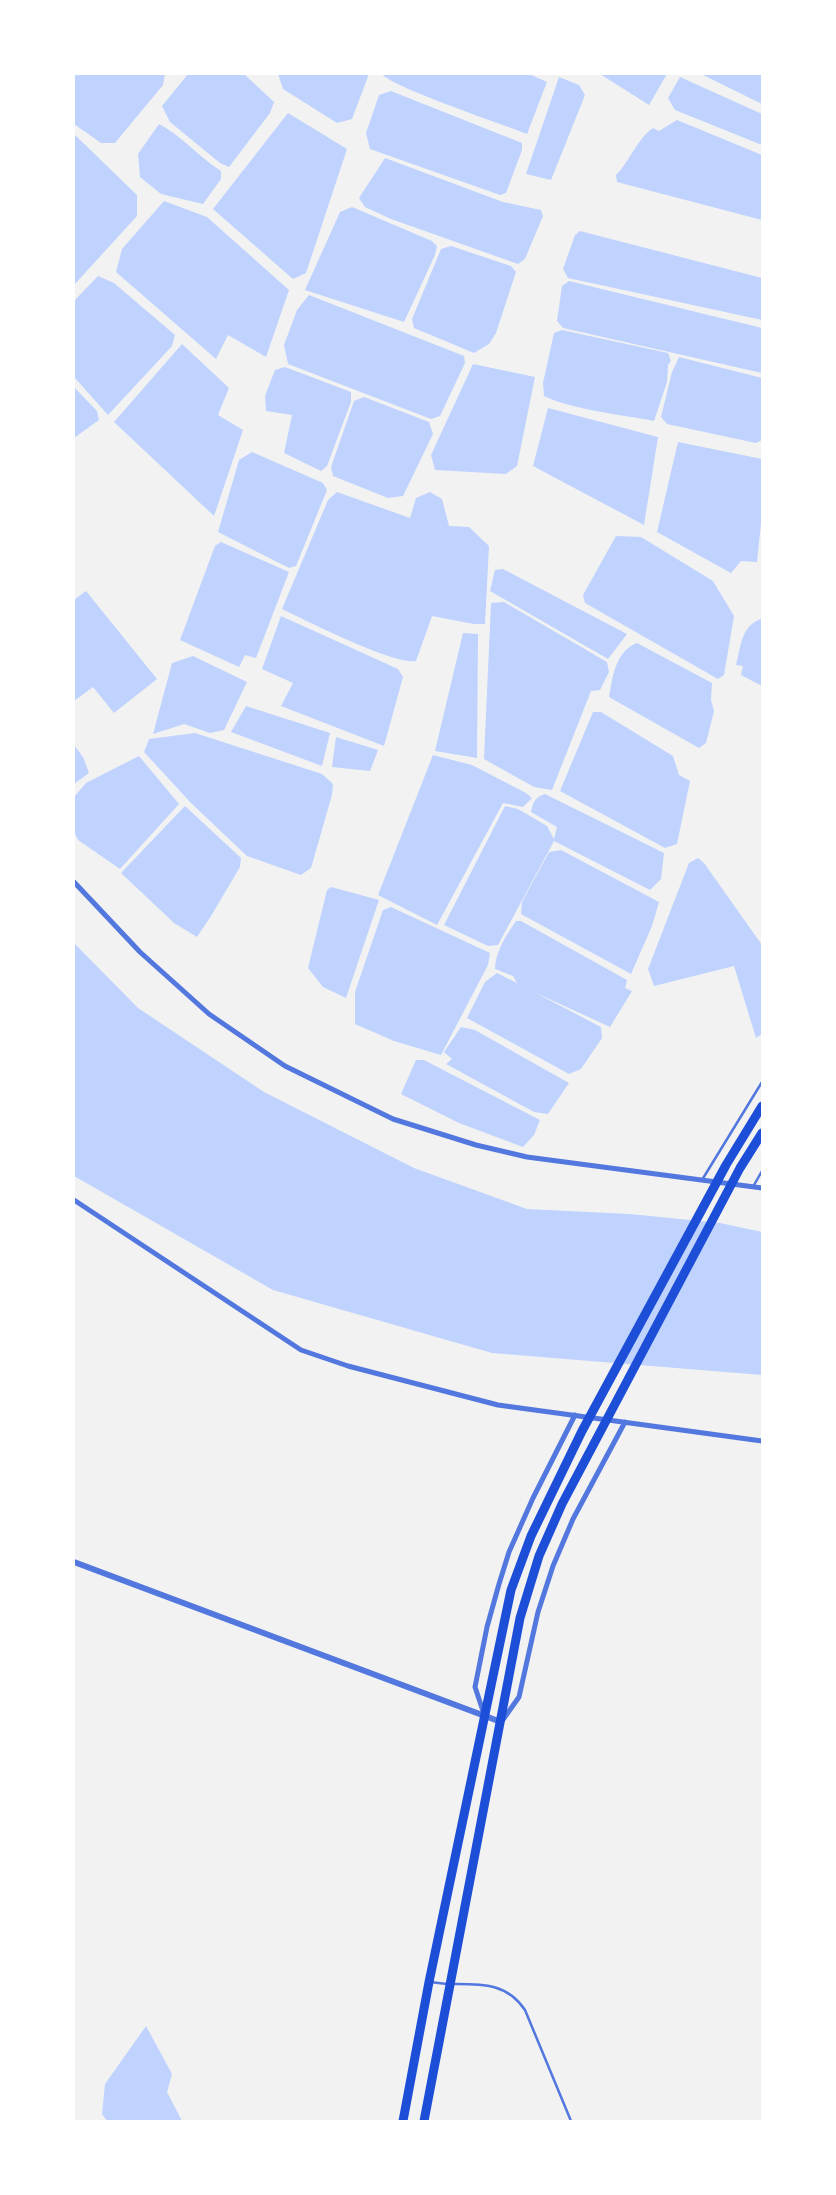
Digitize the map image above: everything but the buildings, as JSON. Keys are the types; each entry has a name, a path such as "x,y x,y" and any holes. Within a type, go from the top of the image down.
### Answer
{"main road":[{"path":"403,2121 429,1982 511,1590 531,1536 582,1431 726,1165 762,1106"},
{"path":"424,2121 502,1722 520,1618 539,1556 562,1504 598,1434 740,1168 762,1133"}],"street":[{"path":"74,882 140,952 209,1014 285,1066 393,1119 476,1146 527,1157 762,1188"},
{"path":"74,1200 301,1350 348,1366 498,1405 762,1441"},
{"path":"484,1715 475,1687 487,1626 499,1584 509,1552 533,1498 575,1415"},
{"path":"74,1562 502,1722 519,1697 538,1612 553,1566 573,1519 625,1422"}],"lane":[{"path":"702,1180 762,1082"},
{"path":"753,1187 762,1171"},
{"path":"429,1982 484,1984 503,1989 518,2000 525,2010 571,2121"}],"water":[{"path":"74,74 165,74 163,85 115,143 101,143 74,124"},
{"path":"188,74 244,74 274,102 270,113 229,167 220,163 170,122 162,106"},
{"path":"278,74 369,74 352,119 337,123 283,89"},
{"path":"382,74 529,74 547,82 527,134 405,88"},
{"path":"600,74 667,74 649,105"},
{"path":"701,74 762,74 762,104"},
{"path":"559,77 579,85 585,95 551,180 526,174"},
{"path":"680,77 762,114 762,145 675,110 668,98"},
{"path":"391,91 522,143 522,150 506,193 500,195 370,149 366,133 379,95"},
{"path":"288,113 347,149 306,273 293,279 213,209"},
{"path":"677,120 762,155 762,220 617,182 616,175 647,133 653,128 659,131"},
{"path":"159,124 175,134 221,171 221,179 203,204 161,194 140,177 138,154"},
{"path":"74,134 137,195 137,216 74,285"},
{"path":"385,158 503,202 541,210 543,216 525,259 518,264 391,219 365,207 359,198"},
{"path":"164,201 207,217 289,290 266,357 228,335 216,359 116,272 122,249"},
{"path":"352,207 432,241 437,246 435,255 404,322 305,290 340,212"},
{"path":"580,231 762,278 762,320 568,278 563,269 575,235"},
{"path":"451,246 511,266 516,272 496,333 489,344 474,353 414,328 412,319 441,249"},
{"path":"98,276 114,283 175,335 172,346 108,415 74,377 74,301"},
{"path":"569,281 762,328 762,373 563,328 557,321 562,286"},
{"path":"309,295 464,356 465,363 440,416 431,419 288,364 284,345 297,310"},
{"path":"562,330 668,353 671,361 668,365 667,382 654,421 568,405 544,396 543,383 554,333"},
{"path":"182,344 229,388 218,415 243,430 214,516 114,422"},
{"path":"679,357 762,378 762,440 756,443 667,424 661,417 672,372"},
{"path":"473,364 535,377 517,466 506,474 435,470 431,455"},
{"path":"285,367 351,392 351,402 327,466 321,471 284,453 292,415 266,411 265,396 275,370"},
{"path":"74,387 97,411 99,420 74,438"},
{"path":"364,397 429,422 433,434 403,496 388,498 333,476 331,467 354,401"},
{"path":"548,408 658,437 644,525 533,466"},
{"path":"678,442 762,459 762,514 757,562 741,561 731,573 657,532"},
{"path":"252,452 323,483 327,490 296,566 289,568 218,532 239,460"},
{"path":"337,492 410,518 416,498 430,492 442,499 449,526 469,527 489,546 485,624 474,624 432,616 416,661 389,656 350,641 282,609 328,500"},
{"path":"616,536 641,537 713,581 734,616 724,675 718,679 585,603 583,595"},
{"path":"221,542 289,572 256,658 245,655 239,667 180,640 215,546"},
{"path":"503,569 627,634 608,659 490,591 495,570"},
{"path":"86,591 157,679 114,713 93,687 74,701 74,600"},
{"path":"504,602 607,662 609,672 600,690 591,691 552,790 534,787 484,759 491,603"},
{"path":"281,616 398,669 403,677 384,746 281,706 293,683 262,669"},
{"path":"761,619 762,686 741,675 743,666 736,665 743,637 749,626"},
{"path":"463,633 478,634 477,758 435,751"},
{"path":"637,643 712,683 711,700 714,711 706,743 699,748 609,697 616,666 624,652"},
{"path":"193,656 247,682 224,730 210,733 184,724 153,734 172,663"},
{"path":"246,706 330,733 322,766 231,732"},
{"path":"593,712 601,712 673,756 679,775 690,781 677,844 665,848 560,791"},
{"path":"195,733 322,774 333,784 332,795 311,868 301,875 247,856 191,803 144,752 149,739"},
{"path":"336,737 378,750 370,771 332,767"},
{"path":"74,745 83,757 89,773 74,784"},
{"path":"433,755 472,765 532,798 523,807 503,803 437,925 378,895"},
{"path":"139,756 179,804 120,869 78,840 74,832 74,797 86,783"},
{"path":"545,794 664,853 661,879 650,890 554,841 498,945 488,946 444,925 505,806 518,809 547,826 554,839 557,827 531,812 535,800"},
{"path":"185,806 241,858 240,867 197,937 174,923 121,873"},
{"path":"561,850 659,902 652,926 631,974 521,914 522,902 549,852"},
{"path":"698,858 704,863 762,945 762,1034 756,1038 734,966 654,986 648,969 689,863"},
{"path":"331,887 379,900 346,998 323,987 308,968 327,890"},
{"path":"391,907 490,953 488,965 441,1055 394,1041 355,1024 355,992 383,910"},
{"path":"516,921 521,921 627,980 625,988 632,991 610,1027 534,992 601,1027 602,1038 581,1069 569,1074 467,1018 485,982 497,973 517,983 513,976 495,969 499,950"},
{"path":"74,943 138,1008 264,1092 414,1168 527,1209 630,1214 720,1223 762,1232 762,1375 492,1353 273,1290 74,1176"},
{"path":"461,1027 475,1030 569,1083 548,1114 534,1112 446,1064 452,1059 444,1052"},
{"path":"416,1060 424,1060 540,1120 534,1135 523,1147 459,1123 401,1094"},
{"path":"146,2026 172,2074 167,2092 182,2121 107,2121 102,2114 105,2084"}]}
